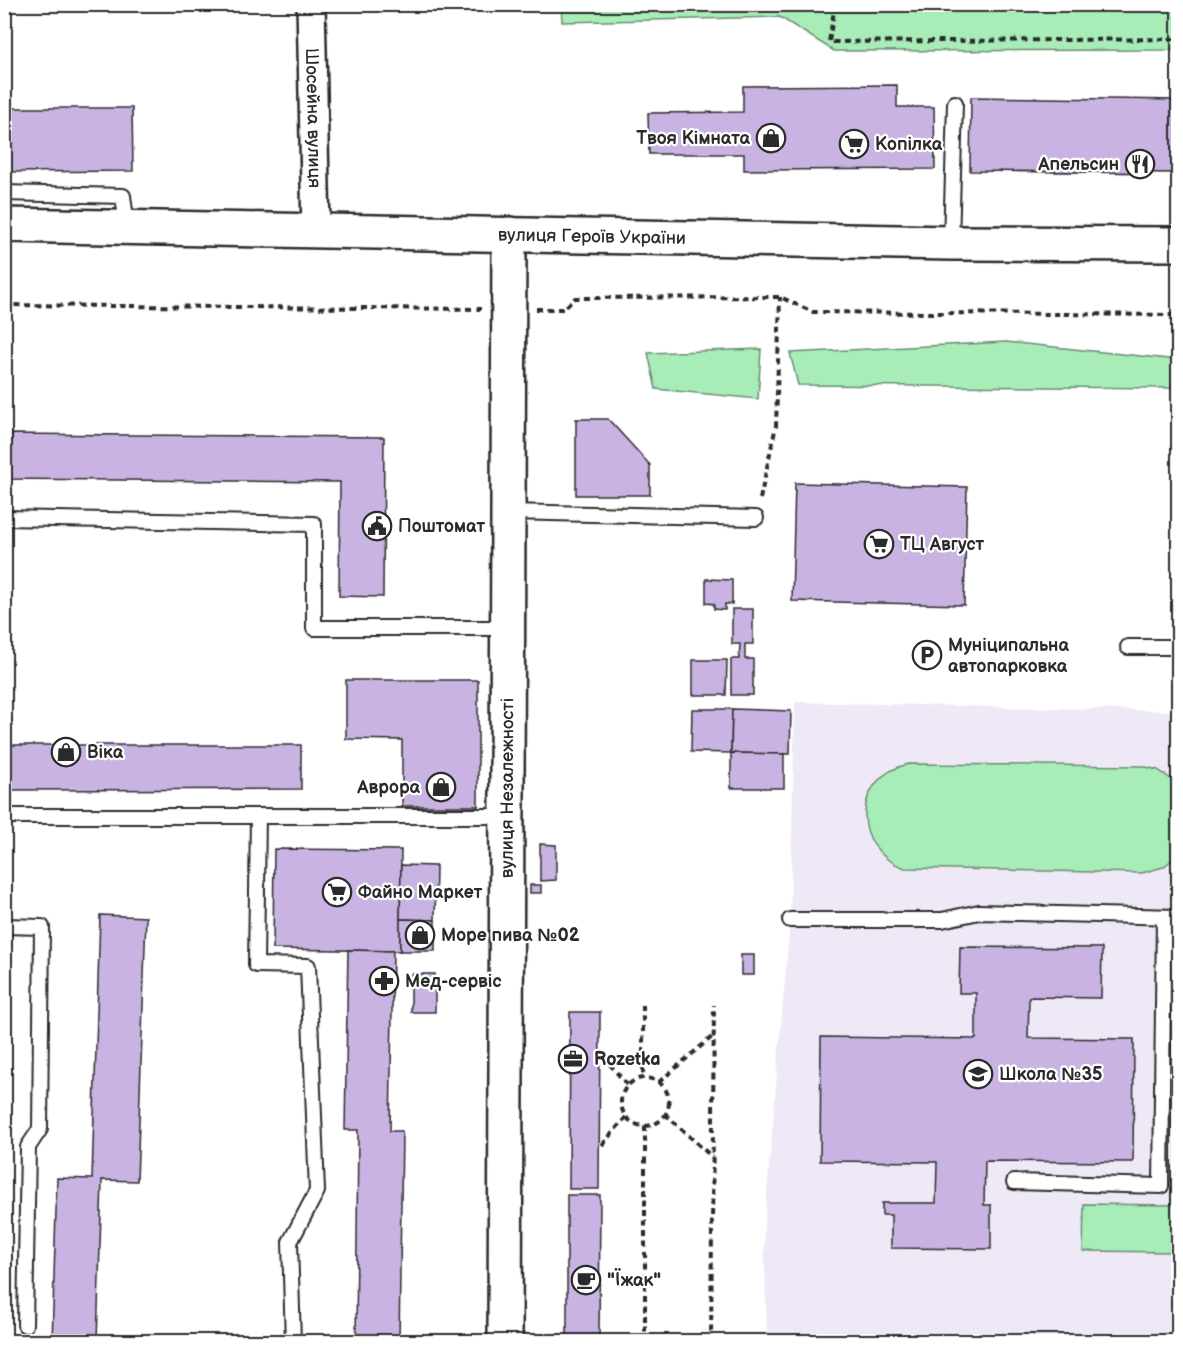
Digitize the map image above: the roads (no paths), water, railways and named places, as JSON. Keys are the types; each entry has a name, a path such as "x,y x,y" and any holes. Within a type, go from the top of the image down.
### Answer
{"main road":[{"name":"вулиця Героїв України","path":"4,225 951,243 1179,244"},
{"name":"вулиця Незалежності","path":"505,1341 509,234"}],"street":[{"name":"Шосейна вулиця","path":"311,4 316,230"}],"lane":[{"path":"951,243 955,103"},
{"path":"4,193 123,196 127,226"},
{"path":"509,512 756,518"},
{"path":"4,518 314,524 314,628 508,628"},
{"path":"1128,647 1179,647"},
{"path":"4,816 507,816"},
{"path":"258,816 256,965 308,966 317,1191 290,1242 293,1341"},
{"path":"790,920 942,920 979,912 1171,917 1161,1186 1014,1182"},
{"path":"4,926 42,927 40,1129 28,1148 25,1325"}],"place":[{"name":"Твоя Кімната","path":"771,138"},
{"name":"Копілка","path":"854,144"},
{"name":"Апельсин","path":"1140,164"},
{"name":"Поштомат","path":"377,526"},
{"name":"ТЦ Август","path":"879,544"},
{"name":"Муніципальна автопарковка","path":"927,655"},
{"name":"Віка","path":"66,752"},
{"name":"Аврора","path":"441,787"},
{"name":"Файно Маркет","path":"337,892"},
{"name":"Море пива №02","path":"420,935"},
{"name":"Мед-сервіс","path":"384,981"},
{"name":"Rozetka","path":"573,1059"},
{"name":"Школа №35","path":"978,1074"},
{"name":"\"Їжак\"","path":"586,1280"}]}
